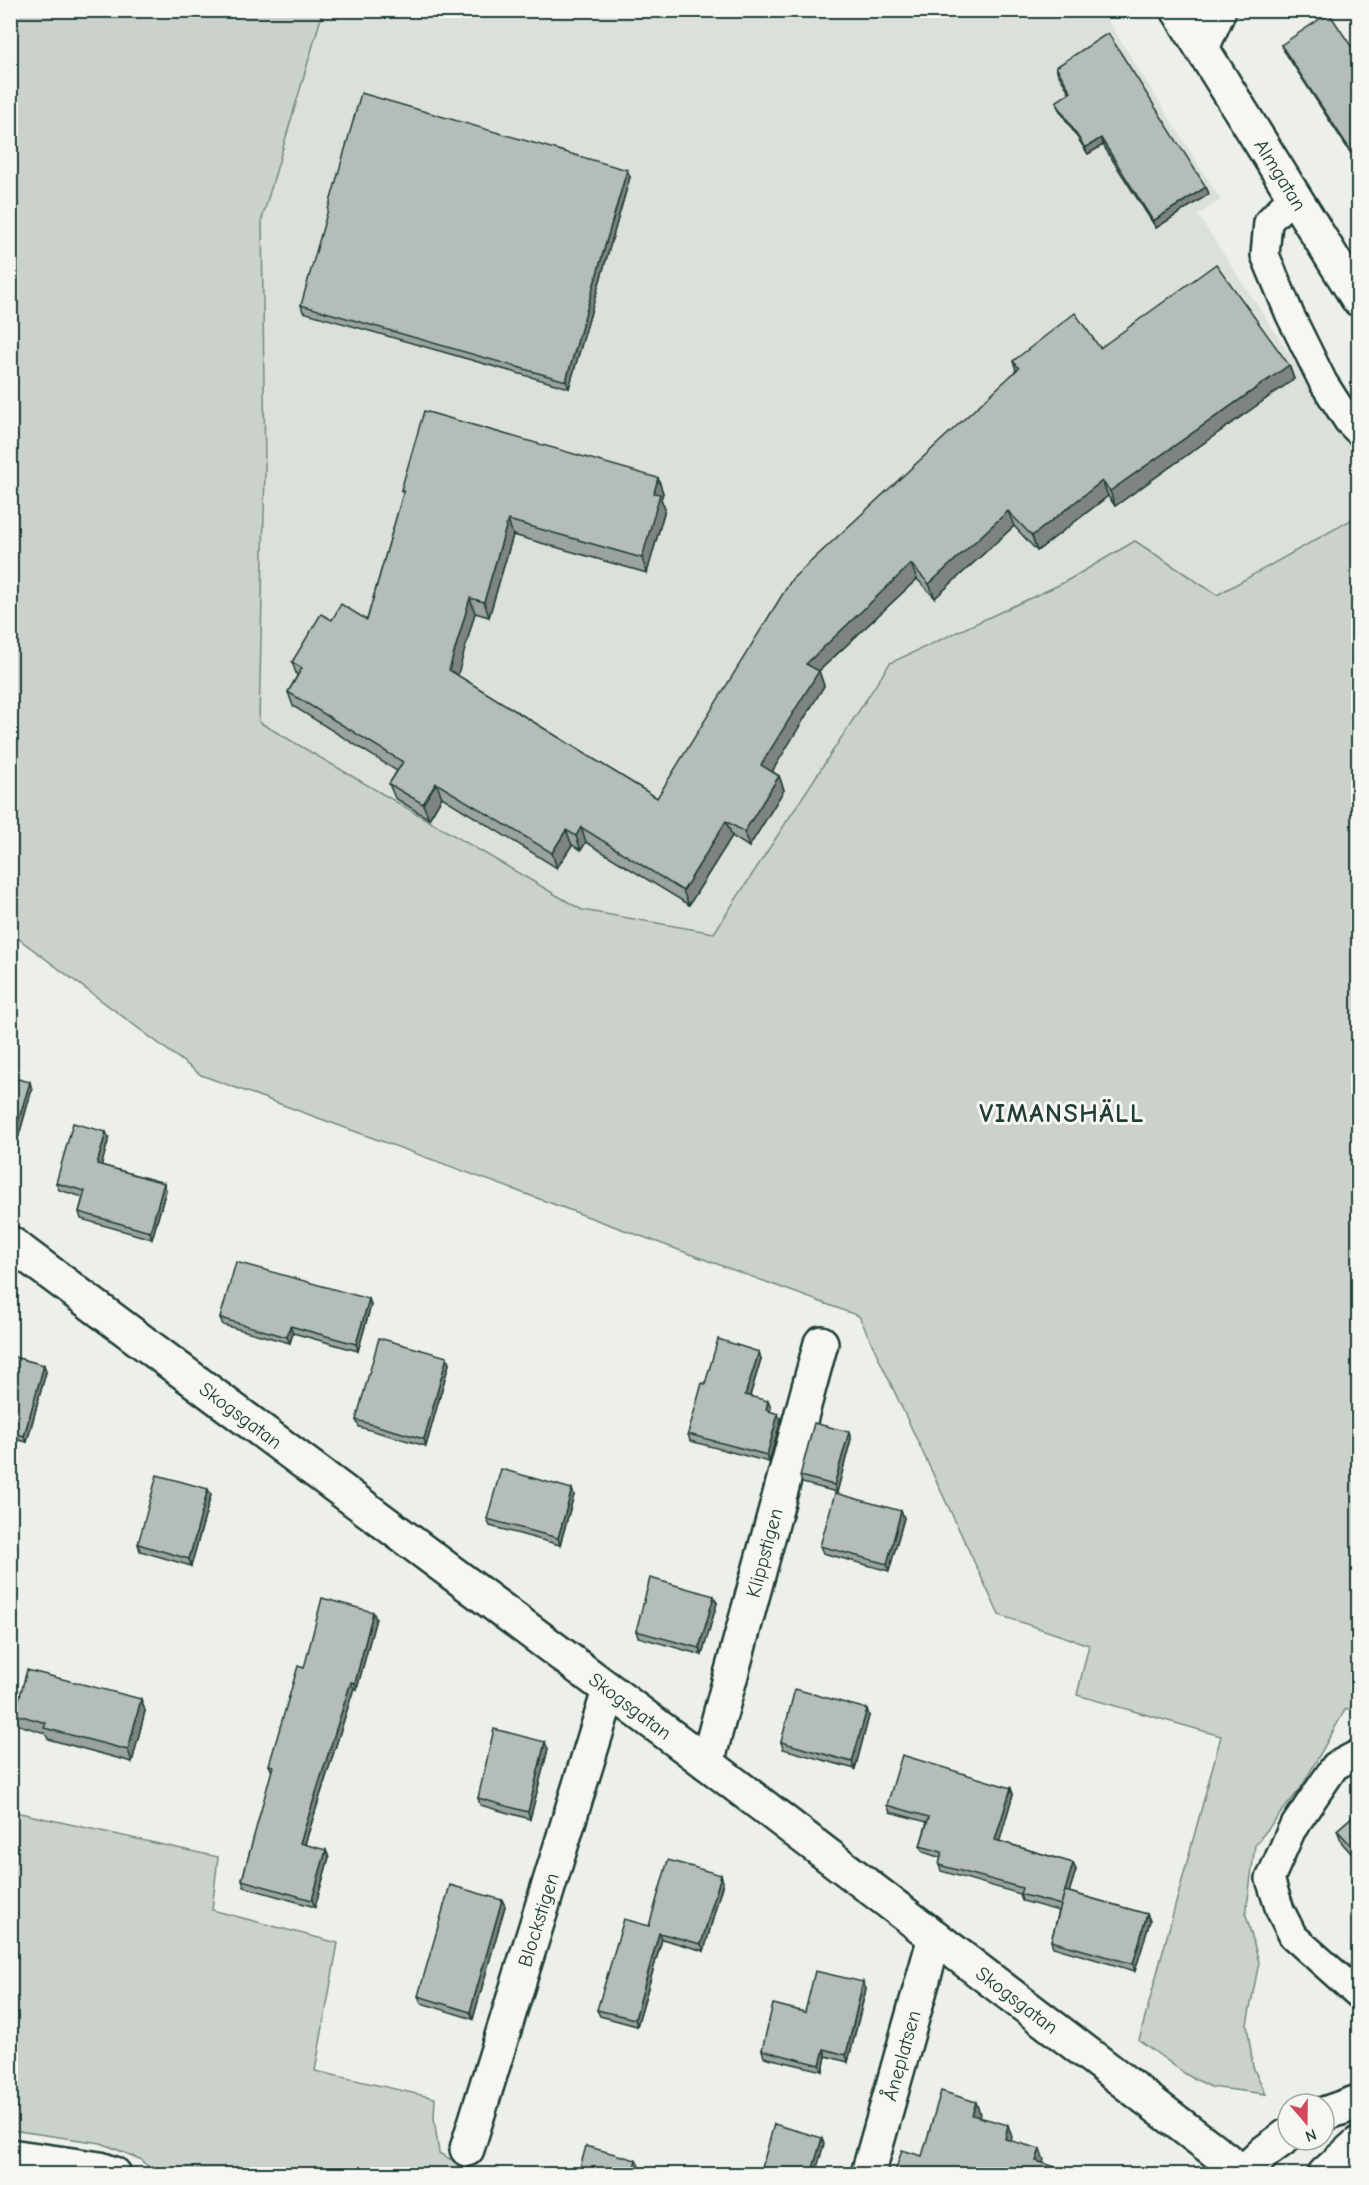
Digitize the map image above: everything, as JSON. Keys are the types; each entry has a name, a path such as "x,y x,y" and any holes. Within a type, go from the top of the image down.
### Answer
{"street":[{"name":"Almgatan","path":"1178,10 1359,299"},
{"path":"1202,48 1219,10"},
{"name":"Skogsgatan","path":"10,1243 707,1763 1243,2174"},
{"name":"Klippstigen","path":"707,1763 821,1343"},
{"name":"Blockstigen","path":"467,2149 609,1691"},
{"name":"Åneplatsen","path":"868,2175 935,1937"},
{"path":"1336,2110 1359,2102"},
{"path":"1243,2174 1276,2144"},
{"path":"1325,2175 1359,2144"},
{"path":"10,2156 100,2169 114,2175"}],"lane":[{"path":"1294,195 1268,222 1265,255 1290,315 1323,382 1348,421 1359,431"},
{"path":"1359,1754 1335,1766 1291,1831 1270,1879 1280,1910 1293,1936 1359,1994"}],"shaded area":[{"path":"10,11 323,11 262,219 265,471 259,722 582,910 714,933 890,663 1063,583 1135,541 1217,595 1358,516 1358,1706 1345,1710 1301,1788 1255,1845 1246,1915 1259,1962 1247,2024 1253,2067 1266,2094 1211,2087 1187,2075 1139,2040 1221,1736 1077,1695 1089,1645 999,1615 859,1316 201,1075 11,933"},
{"path":"323,11 1102,11 1221,200 1198,215 1358,458 1358,516 1217,595 1135,541 1063,583 890,663 714,934 582,910 259,722 265,471 262,219"},
{"path":"11,1811 218,1857 212,1910 338,1943 315,2071 435,2098 434,2118 439,2153 478,2174 155,2174 142,2160 101,2143 11,2130"}],"building":[{"path":"1329,13 1359,58 1359,163 1281,45"},
{"path":"1108,33 1206,187 1153,221 1101,138 1085,148 1056,102 1071,92 1056,67"},
{"path":"361,93 627,170 566,381 301,305"},
{"path":"1216,264 1289,365 1110,491 1102,481 1032,536 1008,511 929,584 911,564 806,664 819,671 761,765 779,776 744,832 726,821 683,891 581,827 576,836 566,830 552,853 436,783 423,804 389,784 403,762 288,692 302,668 292,662 321,614 332,620 341,604 367,620 424,411 658,478 654,493 660,494 642,558 508,520 484,602 470,598 449,670 657,798 792,579 1019,368 1013,361 1075,313 1100,348"},
{"path":"10,1077 30,1082 14,1135 10,1134"},
{"path":"73,1123 106,1132 97,1164 164,1183 150,1232 79,1212 85,1191 56,1183"},
{"path":"236,1262 369,1299 356,1344 290,1326 287,1337 220,1318"},
{"path":"379,1338 447,1357 424,1439 356,1420"},
{"path":"718,1339 759,1352 745,1395 768,1401 766,1410 778,1414 767,1455 688,1434 702,1383 705,1384"},
{"path":"10,1356 44,1365 24,1436 10,1432"},
{"path":"814,1423 849,1432 834,1485 800,1476"},
{"path":"501,1469 572,1489 558,1538 487,1519"},
{"path":"157,1475 208,1489 189,1559 138,1544"},
{"path":"835,1493 901,1511 887,1564 820,1546"},
{"path":"650,1578 714,1596 699,1648 636,1631"},
{"path":"322,1598 373,1612 355,1683 351,1682 300,1843 326,1850 312,1900 242,1880 273,1766 269,1765 298,1666 304,1668"},
{"path":"27,1670 141,1699 128,1750 44,1728 46,1723 15,1714"},
{"path":"795,1689 867,1709 852,1762 781,1742"},
{"path":"494,1729 545,1742 528,1812 478,1798"},
{"path":"902,1755 1011,1788 995,1840 1073,1863 1061,1905 1020,1894 1022,1888 939,1865 942,1852 920,1846 929,1817 887,1805"},
{"path":"1359,1811 1359,1854 1337,1830"},
{"path":"668,1860 721,1875 701,1944 659,1933 635,2019 597,2010 624,1919 649,1926"},
{"path":"450,1885 502,1900 470,2012 418,1996"},
{"path":"1065,1891 1147,1914 1133,1964 1051,1941"},
{"path":"815,1971 863,1982 846,2055 824,2049 820,2065 762,2050 773,2004 805,2012"},
{"path":"941,2091 976,2102 972,2115 1008,2125 1005,2139 1040,2149 1036,2161 1072,2172 1071,2175 894,2175 902,2150 922,2156"},
{"path":"774,2124 822,2138 811,2175 760,2175"},
{"path":"586,2146 636,2160 632,2175 578,2175"}],"district":[{"name":"VIMANSHÄLL","path":"1062,1114"}]}
